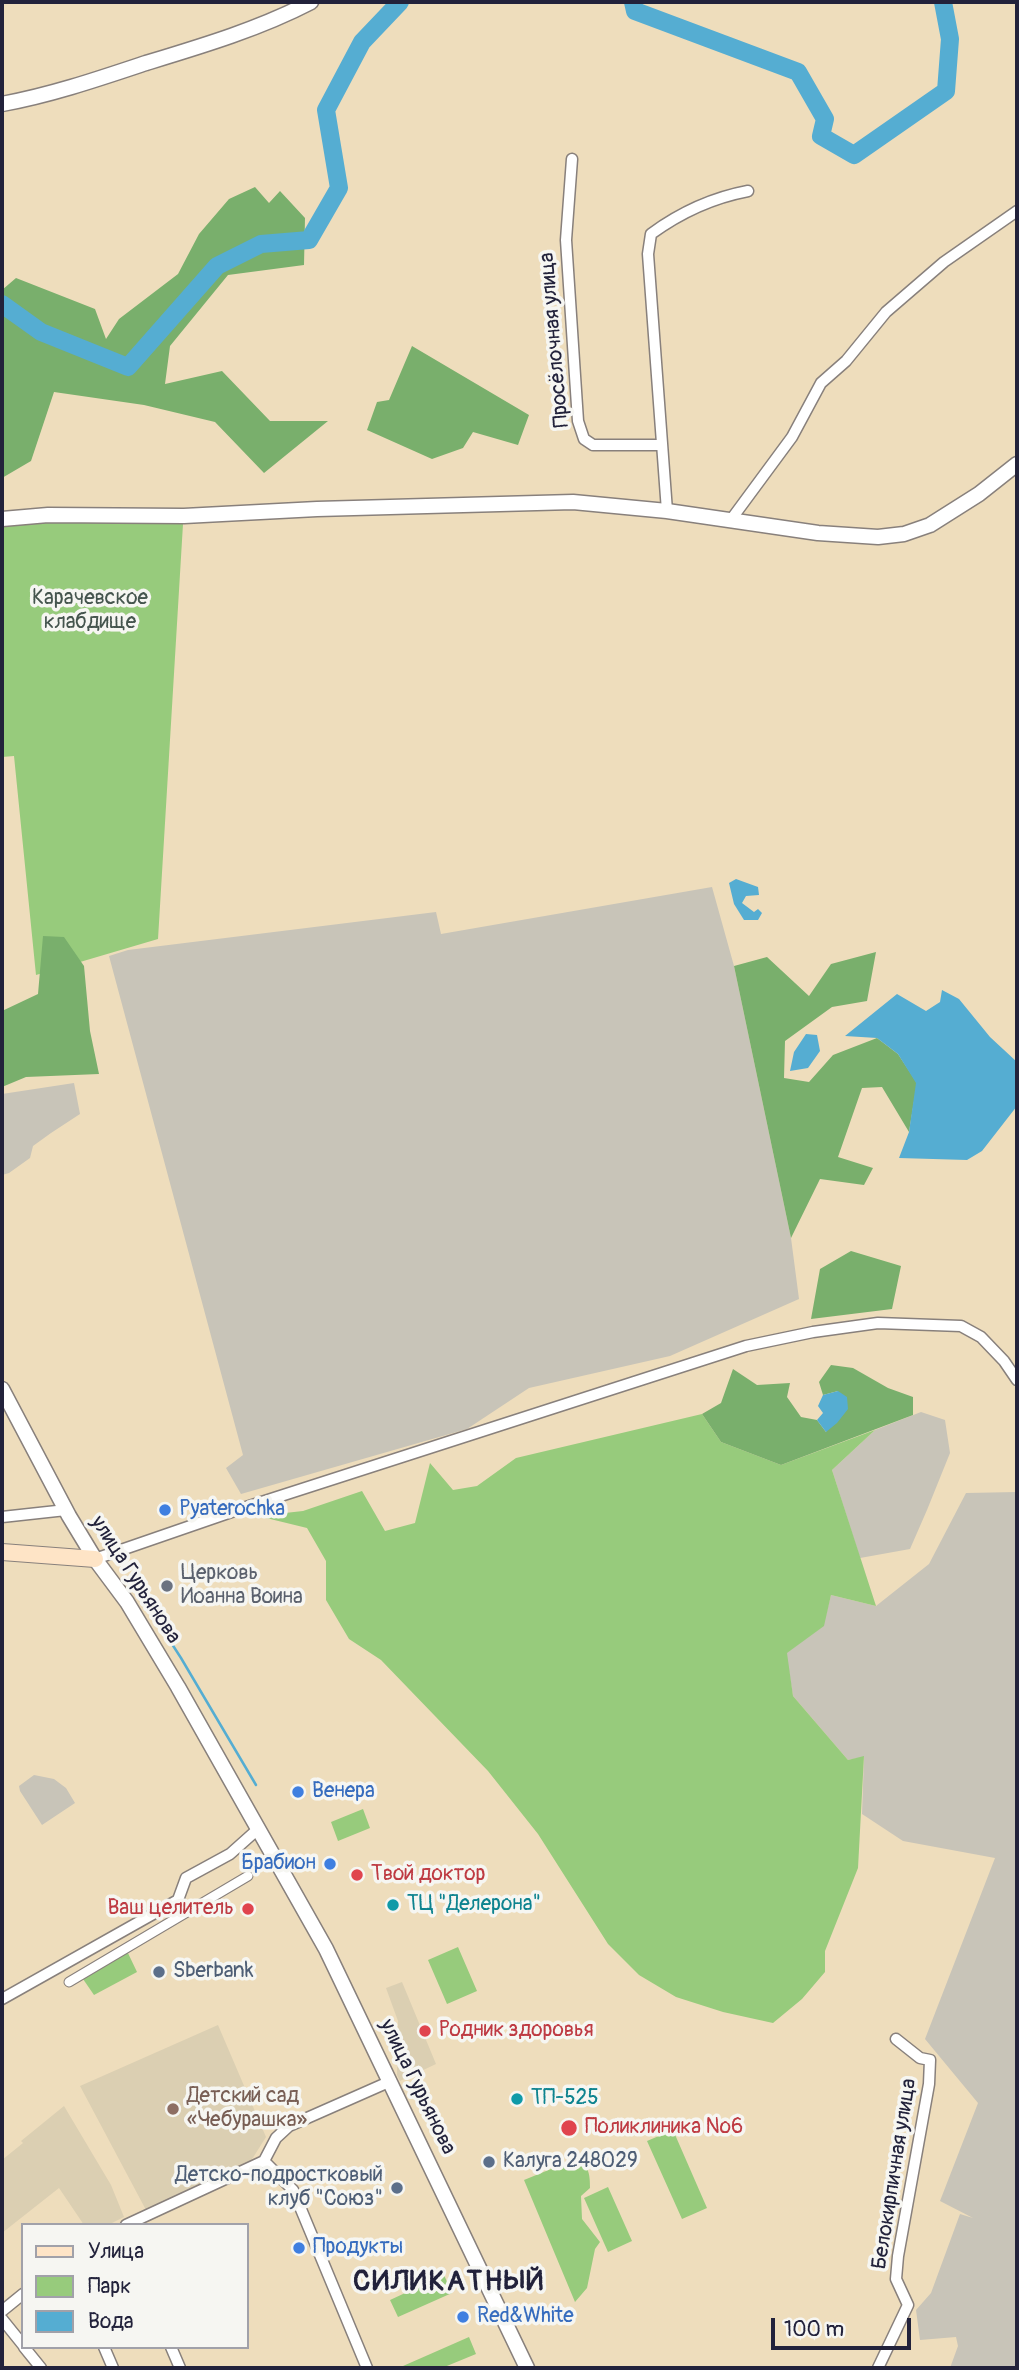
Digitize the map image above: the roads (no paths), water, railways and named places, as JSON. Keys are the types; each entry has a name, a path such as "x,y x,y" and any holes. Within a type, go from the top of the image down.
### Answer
{"main road":[{"path":"2,1552 95,1559"}],"street":[{"path":"2,104 58,91 208,44 311,2"},
{"name":"Просёлочная улица","path":"572,159 566,240 578,421 584,439 593,445 661,445"},
{"path":"667,510 648,254 651,234 670,220 716,197 748,191"},
{"path":"730,521 792,437 821,383 846,361 886,312 944,262 1017,211"},
{"path":"2,519 48,515 184,516 317,509 573,502 667,510 847,536 878,537 904,534 930,525 1017,464"},
{"path":"95,1559 237,1510 732,1351 813,1332 878,1323 961,1326 981,1337 1004,1361 1017,1380"},
{"name":"улица Гурьянова","path":"2,1389 66,1510 95,1559 127,1602 288,1878 391,2081 527,2368"},
{"path":"2,1517 66,1510"},
{"path":"2,1999 178,1900 186,1878 230,1854 258,1829"},
{"path":"69,1982 248,1875"},
{"name":"Белокирпичная улица","path":"878,2368 908,2305 896,2279 897,2265 929,2084 930,2060 920,2059 896,2039"},
{"path":"130,2223 264,2161 276,2138 289,2126 391,2081"},
{"path":"264,2161 293,2190 367,2368"},
{"path":"2,2311 21,2296"},
{"path":"2,2319 21,2343"},
{"path":"25,2349 41,2368"},
{"path":"105,2349 113,2368"},
{"path":"171,2349 180,2368"}],"water":[{"path":"736,879 758,887 759,895 746,896 742,903 754,912 758,909 762,913 758,920 744,920 734,904 729,883"},
{"path":"942,990 959,999 990,1037 1017,1062 1017,1106 982,1151 967,1160 899,1158 909,1132 916,1083 898,1054 877,1038 845,1036 897,994 926,1011 940,1002"},
{"path":"806,1034 817,1035 820,1051 808,1068 790,1071 794,1052"},
{"path":"838,1391 847,1397 848,1409 826,1432 817,1420 823,1413 818,1406 823,1395"}],"waterway":[{"path":"2,304 41,332 128,367 217,266 261,244 309,240 339,188 326,110 362,42 400,2"},
{"path":"633,2 635,11 798,72 825,119 821,136 854,155 946,91 950,39 943,2"},
{"path":"132,1582 181,1658 256,1785"}],"place":[{"name":"Pyaterochka","path":"165,1510"},
{"name":"Церковь Иоанна Воина","path":"167,1586"},
{"name":"Венера","path":"298,1792"},
{"name":"Брабион","path":"330,1864"},
{"name":"Твой доктор","path":"357,1875"},
{"name":"ТЦ \"Делерона\"","path":"393,1905"},
{"name":"Ваш целитель","path":"248,1909"},
{"name":"Sberbank","path":"159,1972"},
{"name":"Родник здоровья","path":"425,2031"},
{"name":"ТП-525","path":"517,2099"},
{"name":"Детский сад «Чебурашка»","path":"173,2109"},
{"name":"Поликлиника №6","path":"569,2128"},
{"name":"Калуга 248029","path":"489,2162"},
{"name":"Детско-подростковый клуб \"Союз\"","path":"397,2188"},
{"name":"Продукты","path":"299,2248"},
{"name":"Red&White","path":"463,2317"}],"district":[{"name":"СИЛИКАТНЫЙ","path":"449,2283"}],"park label":[{"name":"Карачевское клабдище","path":"90,611"}]}
